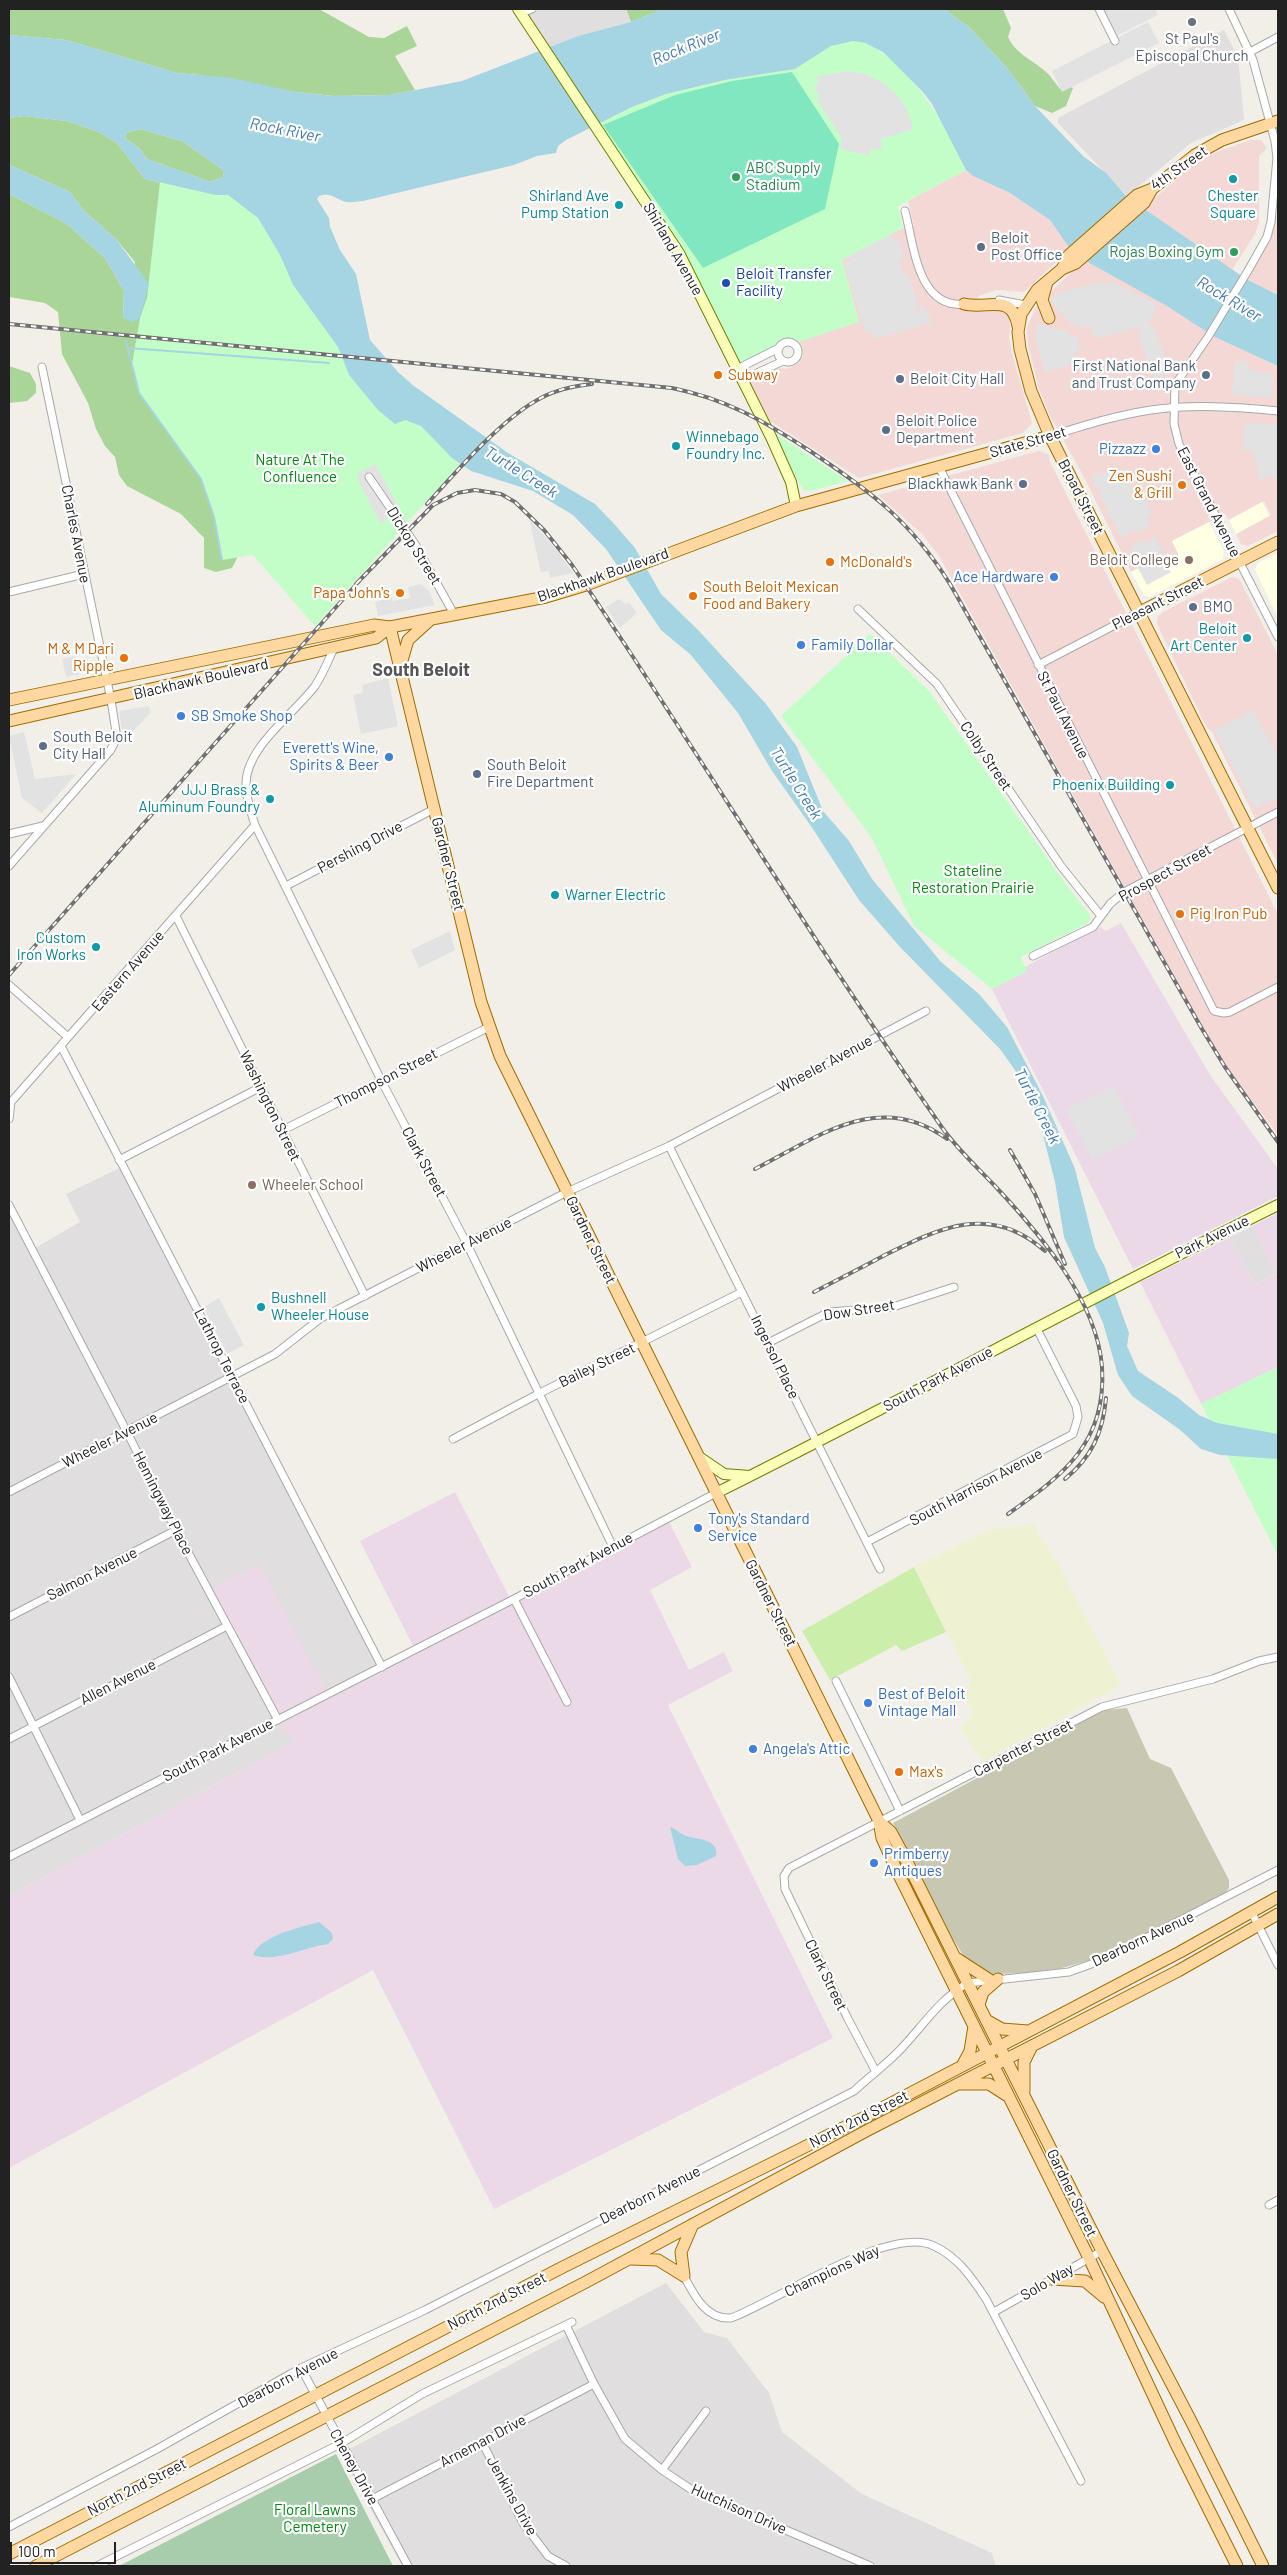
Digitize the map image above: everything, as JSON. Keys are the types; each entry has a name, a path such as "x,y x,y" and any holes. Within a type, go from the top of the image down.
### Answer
{"main road":[{"name":"4th Street","path":"1141,199 1187,160 1208,147 1275,123"},
{"name":"Broad Street","path":"1141,199 1047,281 1025,305 1018,327 1020,349 1031,391 1050,436 1278,888"},
{"path":"1047,281 1042,300 1049,318"},
{"path":"960,304 978,307 996,303 1003,304 1014,314 1018,327"},
{"name":"State Street","path":"755,520 796,506 1050,436"},
{"name":"Blackhawk Boulevard","path":"9,700 374,624 390,627 430,621 546,597 755,520"},
{"name":"Pleasant Street","path":"1140,612 1278,542"},
{"path":"401,668 408,640 430,621"},
{"name":"Blackhawk Boulevard","path":"9,722 376,638 390,627"},
{"name":"Gardner Street","path":"390,627 488,1027 500,1056 880,1821 891,1832 1263,2566"},
{"name":"Gardner Street","path":"880,1821 882,1838 1089,2258 1237,2566"},
{"name":"North 2nd Street","path":"9,2554 315,2395 962,2066 1252,1913 1278,1897"},
{"name":"North 2nd Street","path":"36,2566 630,2259 692,2224 1259,1926 1278,1914"},
{"path":"955,1957 994,1980 983,1992 979,2005"},
{"path":"986,2020 1002,2029 1028,2031"},
{"path":"962,2066 970,2051 974,2026"},
{"path":"1025,2098 1024,2067 1032,2046"},
{"path":"959,2084 989,2084 1010,2098"},
{"path":"684,2276 681,2252 692,2224"},
{"path":"630,2259 658,2260 684,2276"},
{"path":"1052,2279 1085,2282 1110,2303"}],"street":[{"path":"520,11 532,9"},
{"path":"1099,9 1115,41"},
{"name":"East Grand Avenue","path":"1229,9 1250,52 1275,123 1276,195 1267,236 1208,337 1178,379 1174,389 1174,408 1177,440 1278,637"},
{"name":"Shirland Avenue","path":"520,11 677,250 791,482 796,506"},
{"path":"1250,52 1278,37"},
{"path":"906,211 920,270 927,285 940,297 960,304 1003,300 1025,305"},
{"path":"737,369 787,342 793,343 798,348 798,354 790,362 783,361 742,380"},
{"path":"779,348 779,355 783,361"},
{"name":"Charles Avenue","path":"9,866 114,744 117,730 42,367"},
{"name":"State Street","path":"1050,436 1134,413 1174,408 1228,406 1278,411"},
{"name":"St Paul Avenue","path":"939,467 1214,1010 1219,1013 1230,1012 1278,987"},
{"name":"Dickop Street","path":"370,477 415,544 455,616"},
{"path":"9,592 84,574"},
{"name":"Colby Street","path":"858,609 937,684 1061,866 1101,916"},
{"name":"Pleasant Street","path":"1038,665 1140,612"},
{"name":"Clark Street","path":"334,648 314,686 259,749 250,764 246,775 247,798 255,825 381,1080 467,1244 613,1547"},
{"name":"Pershing Drive","path":"286,886 434,809"},
{"name":"Prospect Street","path":"1033,956 1087,930 1110,904 1124,892 1278,812"},
{"name":"Eastern Avenue","path":"9,1119 11,1102 255,825"},
{"path":"9,834 43,826"},
{"name":"Washington Street","path":"176,916 365,1296"},
{"path":"9,985 68,1037"},
{"name":"Wheeler Avenue","path":"9,1492 276,1354 321,1318 567,1192 669,1146 926,1011"},
{"name":"Thompson Street","path":"283,1130 488,1027"},
{"name":"Lathrop Terrace","path":"61,1046 382,1667"},
{"path":"119,1160 261,1087"},
{"name":"Ingersol Place","path":"669,1146 880,1569"},
{"name":"Hemingway Place","path":"9,1205 176,1530 278,1720"},
{"name":"Park Avenue","path":"1146,1270 1278,1205"},
{"name":"South Park Avenue","path":"9,1857 382,1667 716,1493 817,1443 1146,1270"},
{"name":"Dow Street","path":"768,1343 829,1312 893,1306 954,1287"},
{"name":"Bailey Street","path":"453,1439 540,1393 742,1292"},
{"name":"South Harrison Avenue","path":"867,1542 1073,1434 1077,1423 1076,1406 1036,1327"},
{"path":"698,1456 724,1474 750,1476"},
{"name":"Salmon Avenue","path":"9,1617 176,1530"},
{"path":"514,1599 567,1702"},
{"name":"Allen Avenue","path":"9,1739 227,1626"},
{"name":"Carpenter Street","path":"784,1876 792,1866 1102,1708 1206,1681 1260,1661 1278,1657"},
{"path":"9,1677 80,1820"},
{"path":"836,1681 900,1811"},
{"name":"Dearborn Avenue","path":"9,2527 157,2450 301,2368 425,2310 854,2091 898,2052 916,2029 956,1990 968,1983 1069,1972 1105,1959 1278,1870"},
{"name":"Clark Street","path":"784,1876 785,1889 794,1910 876,2072"},
{"path":"1252,1913 1278,1966"},
{"path":"1269,2205 1278,2200"},
{"name":"Champions Way","path":"684,2276 708,2312 715,2317 731,2318 879,2247 906,2241 932,2244 952,2257 970,2276 994,2312 1081,2481"},
{"name":"Solo Way","path":"994,2312 1102,2251"},
{"name":"Hutchison Drive","path":"342,2443 422,2394 569,2324 594,2384 625,2439 662,2470 692,2490 870,2566"},
{"name":"Cheney Drive","path":"301,2368 408,2566"},
{"name":"Arneman Drive","path":"372,2499 594,2384"},
{"path":"662,2470 706,2410"},
{"name":"Jenkins Drive","path":"482,2442 523,2523 548,2556 566,2566"},
{"path":"96,2566 342,2443"}],"shaded area":[{"path":"521,9 625,9 631,22 578,36 547,48"},
{"path":"1101,9 1155,9 1158,15 1114,37"},
{"path":"1148,22 1159,43 1062,92 1052,71"},
{"path":"1224,30 1238,57 1244,120 1191,143 1127,196 1058,123 1058,118"},
{"path":"847,71 865,74 882,82 896,94 905,106 914,129 881,139 881,150 870,149 870,156 840,149 842,139 817,100 819,96 814,88 819,83 816,77"},
{"path":"1250,140 1261,140 1267,148 1259,156 1259,223 1255,234 1232,270 1142,209 1193,165 1212,154"},
{"path":"966,170 973,176 1010,193 1050,220 1070,249 1024,292 997,290 978,296 981,309 1005,309 1011,319 1009,336 1012,353 1032,423 1023,433 859,478 767,419 750,386 751,382 777,367 787,369 799,363 803,356 802,347 799,342 801,340 859,322 842,260 903,228 914,226 908,201"},
{"path":"1278,209 1278,295 1246,279 1270,236"},
{"path":"890,235 893,239 898,238 904,258 899,260 904,275 909,274 919,309 913,311 913,313 921,311 919,305 922,305 924,310 927,309 931,323 875,339 873,331 865,333 844,263 851,260 849,256"},
{"path":"1084,260 1278,366 1278,531 1248,546 1241,544 1236,534 1271,515 1264,501 1229,520 1225,514 1172,541 1179,555 1171,559 1168,553 1131,572 1085,479 1050,416 1039,389 1028,345 1027,328 1036,306"},
{"path":"1104,281 1105,285 1108,285 1110,281 1156,304 1152,317 1147,324 1152,323 1169,367 1164,369 1166,374 1154,379 1137,332 1142,330 1139,327 1096,339 1089,326 1079,329 1077,323 1072,325 1049,300 1060,293"},
{"path":"1037,324 1050,326 1050,329 1069,331 1070,337 1077,336 1080,351 1074,353 1077,364 1045,372 1035,336"},
{"path":"1235,361 1249,362 1249,370 1273,375 1271,398 1232,394"},
{"path":"1245,423 1278,424 1278,484 1273,475 1258,481 1257,466 1252,451 1243,450"},
{"path":"1039,451 1049,455 1050,462 1278,914 1278,1135 1226,1066 1204,1029 939,556 922,534 878,495"},
{"path":"376,464 401,512 380,523 358,480 358,473"},
{"path":"1128,469 1130,485 1134,493 1139,489 1152,513 1147,518 1150,523 1145,530 1132,531 1121,538 1099,494 1102,489 1096,489 1091,475"},
{"path":"1262,502 1269,516 1236,534 1229,520"},
{"path":"529,519 556,549 573,573 550,578 549,571 541,572"},
{"name":"Beloit College","path":"1209,522 1224,551 1223,559 1150,597 1144,595 1131,572 1168,553 1171,559 1179,555 1172,541"},
{"path":"1154,535 1162,550 1162,556 1167,553 1172,565 1168,568 1171,572 1147,585 1129,551 1131,546 1142,540 1147,542"},
{"path":"1278,553 1278,618 1255,570 1258,563"},
{"path":"1232,577 1237,578 1241,582 1278,655 1278,864 1212,732 1206,727 1157,624 1158,616 1163,612"},
{"path":"421,584 429,591 435,605 378,616 375,602 382,600 380,592 390,590 393,601 410,598 408,587"},
{"path":"619,599 625,604 629,602 637,613 620,628 606,607"},
{"path":"76,656 80,674 66,677 62,659"},
{"path":"388,678 398,726 361,734 353,695 363,693 362,685"},
{"path":"149,706 150,713 124,741 119,711"},
{"path":"1253,710 1278,757 1278,797 1255,809 1214,730"},
{"path":"24,732 35,779 76,774 42,813 22,798 9,736"},
{"path":"1121,923 1210,1075 1278,1169 1278,1196 1133,1269 992,989 1027,971 1025,967 1095,929 1101,927 1106,931"},
{"path":"450,931 455,950 419,968 411,950"},
{"path":"1114,1086 1140,1137 1092,1160 1066,1109"},
{"path":"126,1165 385,1667 292,1743 9,1896 9,1213 30,1251 80,1222 66,1194"},
{"path":"1278,1213 1278,1367 1201,1404 1140,1282 1229,1238 1255,1284 1276,1274 1252,1226"},
{"path":"1252,1226 1277,1273 1255,1284 1229,1238"},
{"path":"219,1298 244,1345 227,1354 203,1307"},
{"path":"455,1492 513,1604 668,1520 692,1567 650,1590 689,1670 724,1652 733,1671 668,1705 833,2038 494,2209 373,1970 9,2168 9,1896 292,1743 211,1589 259,1563 329,1696 416,1652 360,1541"},
{"path":"1035,1524 1040,1539 1052,1552 1121,1685 983,1762 960,1728 968,1721 973,1710 965,1696 971,1681 914,1567 990,1530"},
{"path":"1127,1708 1150,1759 1171,1768 1229,1880 1229,1888 1223,1896 1127,1946 1094,1959 1055,1970 1027,1973 991,1974 976,1967 963,1955 948,1931 893,1823 1104,1710"},
{"path":"666,2283 704,2332 727,2338 769,2393 782,2432 862,2494 992,2553 996,2566 402,2566 340,2454"}],"green space":[{"path":"9,9 319,9 369,37 384,38 407,26 417,46 395,56 415,90 390,95 334,96 295,92 200,75 177,73 66,40 9,35"},
{"path":"626,9 663,9 631,22"},
{"path":"944,9 1003,9 1011,28 1008,37 1015,48 1047,73 1060,89 1068,85 1073,88 1066,106 1052,113 1035,106 1007,68 970,28"},
{"path":"853,41 871,47 889,58 906,73 936,112 966,170 898,206 903,228 842,260 859,322 799,342 792,338 784,338 758,356 746,361 740,361 598,124 632,107 666,94 725,80 795,69 831,46"},
{"name":"ABC Supply Stadium","path":"792,72 839,144 825,209 703,268 603,125 675,95 732,81"},
{"path":"24,116 67,121 99,132 117,143 145,179 216,195 243,546 232,568 216,572 204,568 204,538 181,514 127,486 119,475 115,457 105,446 96,429 88,403 62,354 58,312 45,303 9,297 9,194 67,224 105,258 124,291 123,318 135,262 116,239 84,211 70,192 9,165 9,118"},
{"path":"141,129 182,141 219,167 224,172 223,177 211,182 147,159 139,148 125,138 127,132"},
{"name":"Nature At The Confluence","path":"160,182 216,195 228,195 258,218 280,255 293,285 338,347 349,375 405,420 421,426 460,464 315,626 253,555 222,560 214,517 201,479 139,393 132,364 140,318 147,298"},
{"path":"9,366 30,373 36,384 36,393 27,401 9,403"},
{"path":"773,432 848,481 812,491 803,490"},
{"name":"Stateline Restoration Prairie","path":"870,634 929,691 1065,883 1090,915 1090,920 1086,924 1021,957 1027,971 992,989 914,926 872,838 781,716"},
{"path":"1278,1367 1278,1556 1201,1404"},
{"path":"914,1567 946,1632 902,1651 896,1645 830,1680 802,1631"},
{"name":"Floral Lawns Cemetery","path":"336,2454 393,2566 119,2566"}],"water":[{"path":"663,9 944,9 970,28 1007,68 1035,106 1083,156 1106,173 1127,197 1246,279 1278,295 1278,366 1215,337 1167,306 1084,260 1070,249 1050,220 1010,193 973,176 966,170 932,104 922,91 883,52 865,43 853,41 831,46 795,69 725,80 666,94 632,107 566,140 558,146 556,153 537,156 514,165 363,201 346,202 327,195 319,196 317,199 329,218 330,227 340,250 356,274 370,340 398,372 414,386 508,453 595,504 616,526 635,548 661,594 699,631 766,704 797,747 823,811 849,841 872,879 941,962 979,994 1007,1027 1043,1096 1075,1169 1095,1248 1105,1267 1129,1333 1127,1346 1138,1371 1177,1397 1199,1415 1217,1423 1278,1434 1278,1459 1220,1455 1201,1449 1179,1429 1132,1396 1118,1375 1103,1323 1064,1237 1055,1182 1039,1119 1025,1084 1000,1049 900,947 859,900 811,826 772,771 738,713 691,655 661,630 606,549 573,515 533,491 471,471 452,458 421,426 405,420 395,424 378,410 349,375 338,347 293,285 280,255 258,218 228,195 216,195 145,179 117,143 99,132 67,121 24,116 9,118 9,35 66,40 177,73 232,78 295,92 334,96 390,95 462,81 578,36 631,22","holes":["141,129 182,141 219,167 224,172 223,177 211,182 147,159 139,148 125,138 127,132"]},
{"path":"9,165 70,192 84,211 116,239 149,284 140,318 133,322 123,318 124,291 105,258 67,224 9,194"},
{"path":"670,1827 685,1835 711,1843 716,1850 716,1856 697,1865 685,1866 678,1859"},
{"path":"319,1922 332,1933 333,1939 328,1944 281,1956 262,1957 253,1955 257,1948 282,1933"}],"waterway":[{"path":"126,341 139,393 201,479 214,517 222,560"},
{"path":"128,348 329,363"}],"railway":[{"path":"9,324 672,388 727,404 759,420 807,449 850,478 904,524 920,542 950,584 1202,1029 1225,1067 1278,1142"},
{"path":"427,504 481,446 511,418 526,407 553,392 592,384"},
{"path":"356,584 433,505 457,493 475,490 501,494 515,502 544,530 572,565 847,987 941,1126 1030,1225 1047,1246 1078,1293 1098,1342 1102,1367 1102,1394 1097,1417 1089,1437 1078,1454 1047,1485 1008,1514"},
{"path":"9,975 361,579"},
{"path":"755,1169 826,1132 849,1123 873,1118 897,1118 922,1125 947,1139"},
{"path":"1010,1150 1035,1194 1065,1264"},
{"path":"814,1292 926,1236 966,1224 1005,1227 1025,1236 1045,1251"},
{"path":"1065,1479 1089,1453 1099,1433 1106,1398"}],"place":[{"name":"St Paul's Episcopal Church","path":"1192,22"},
{"name":"ABC Supply Stadium","path":"736,177"},
{"name":"Chester Square","path":"1233,179"},
{"name":"Shirland Ave Pump Station","path":"619,205"},
{"name":"Beloit Post Office","path":"981,247"},
{"name":"Rojas Boxing Gym","path":"1234,252"},
{"name":"Beloit Transfer Facility","path":"726,283"},
{"name":"Subway","path":"718,375"},
{"name":"First National Bank and Trust Company","path":"1206,375"},
{"name":"Beloit City Hall","path":"900,379"},
{"name":"Beloit Police Department","path":"886,430"},
{"name":"Winnebago Foundry Inc.","path":"676,446"},
{"name":"Pizzazz","path":"1156,449"},
{"name":"Blackhawk Bank","path":"1023,484"},
{"name":"Zen Sushi & Grill","path":"1182,485"},
{"name":"Beloit College","path":"1189,560"},
{"name":"McDonald's","path":"830,562"},
{"name":"Ace Hardware","path":"1054,577"},
{"name":"Papa John's","path":"400,593"},
{"name":"South Beloit Mexican Food and Bakery","path":"693,596"},
{"name":"BMO","path":"1193,607"},
{"name":"Beloit Art Center","path":"1247,638"},
{"name":"Family Dollar","path":"801,645"},
{"name":"M & M Dari Ripple","path":"124,658"},
{"name":"SB Smoke Shop","path":"181,716"},
{"name":"South Beloit City Hall","path":"43,746"},
{"name":"Everett's Wine, Spirits & Beer","path":"389,757"},
{"name":"South Beloit Fire Department","path":"477,774"},
{"name":"Phoenix Building","path":"1170,785"},
{"name":"JJJ Brass & Aluminum Foundry","path":"270,799"},
{"name":"Warner Electric","path":"555,895"},
{"name":"Pig Iron Pub","path":"1180,914"},
{"name":"Custom Iron Works","path":"96,947"},
{"name":"Wheeler School","path":"252,1185"},
{"name":"Bushnell Wheeler House","path":"261,1307"},
{"name":"Tony's Standard Service","path":"698,1528"},
{"name":"Best of Beloit Vintage Mall","path":"868,1703"},
{"name":"Angela's Attic","path":"753,1749"},
{"name":"Max's","path":"899,1772"},
{"name":"Primberry Antiques","path":"874,1863"}],"district":[{"name":"South Beloit","path":"421,670"}],"water label":[{"name":"Rock River","path":"686,47"},
{"name":"Rock River","path":"285,130"},
{"name":"Rock River","path":"1229,299"},
{"name":"Turtle Creek","path":"521,472"},
{"name":"Turtle Creek","path":"796,783"},
{"name":"Turtle Creek","path":"1037,1106"}]}
